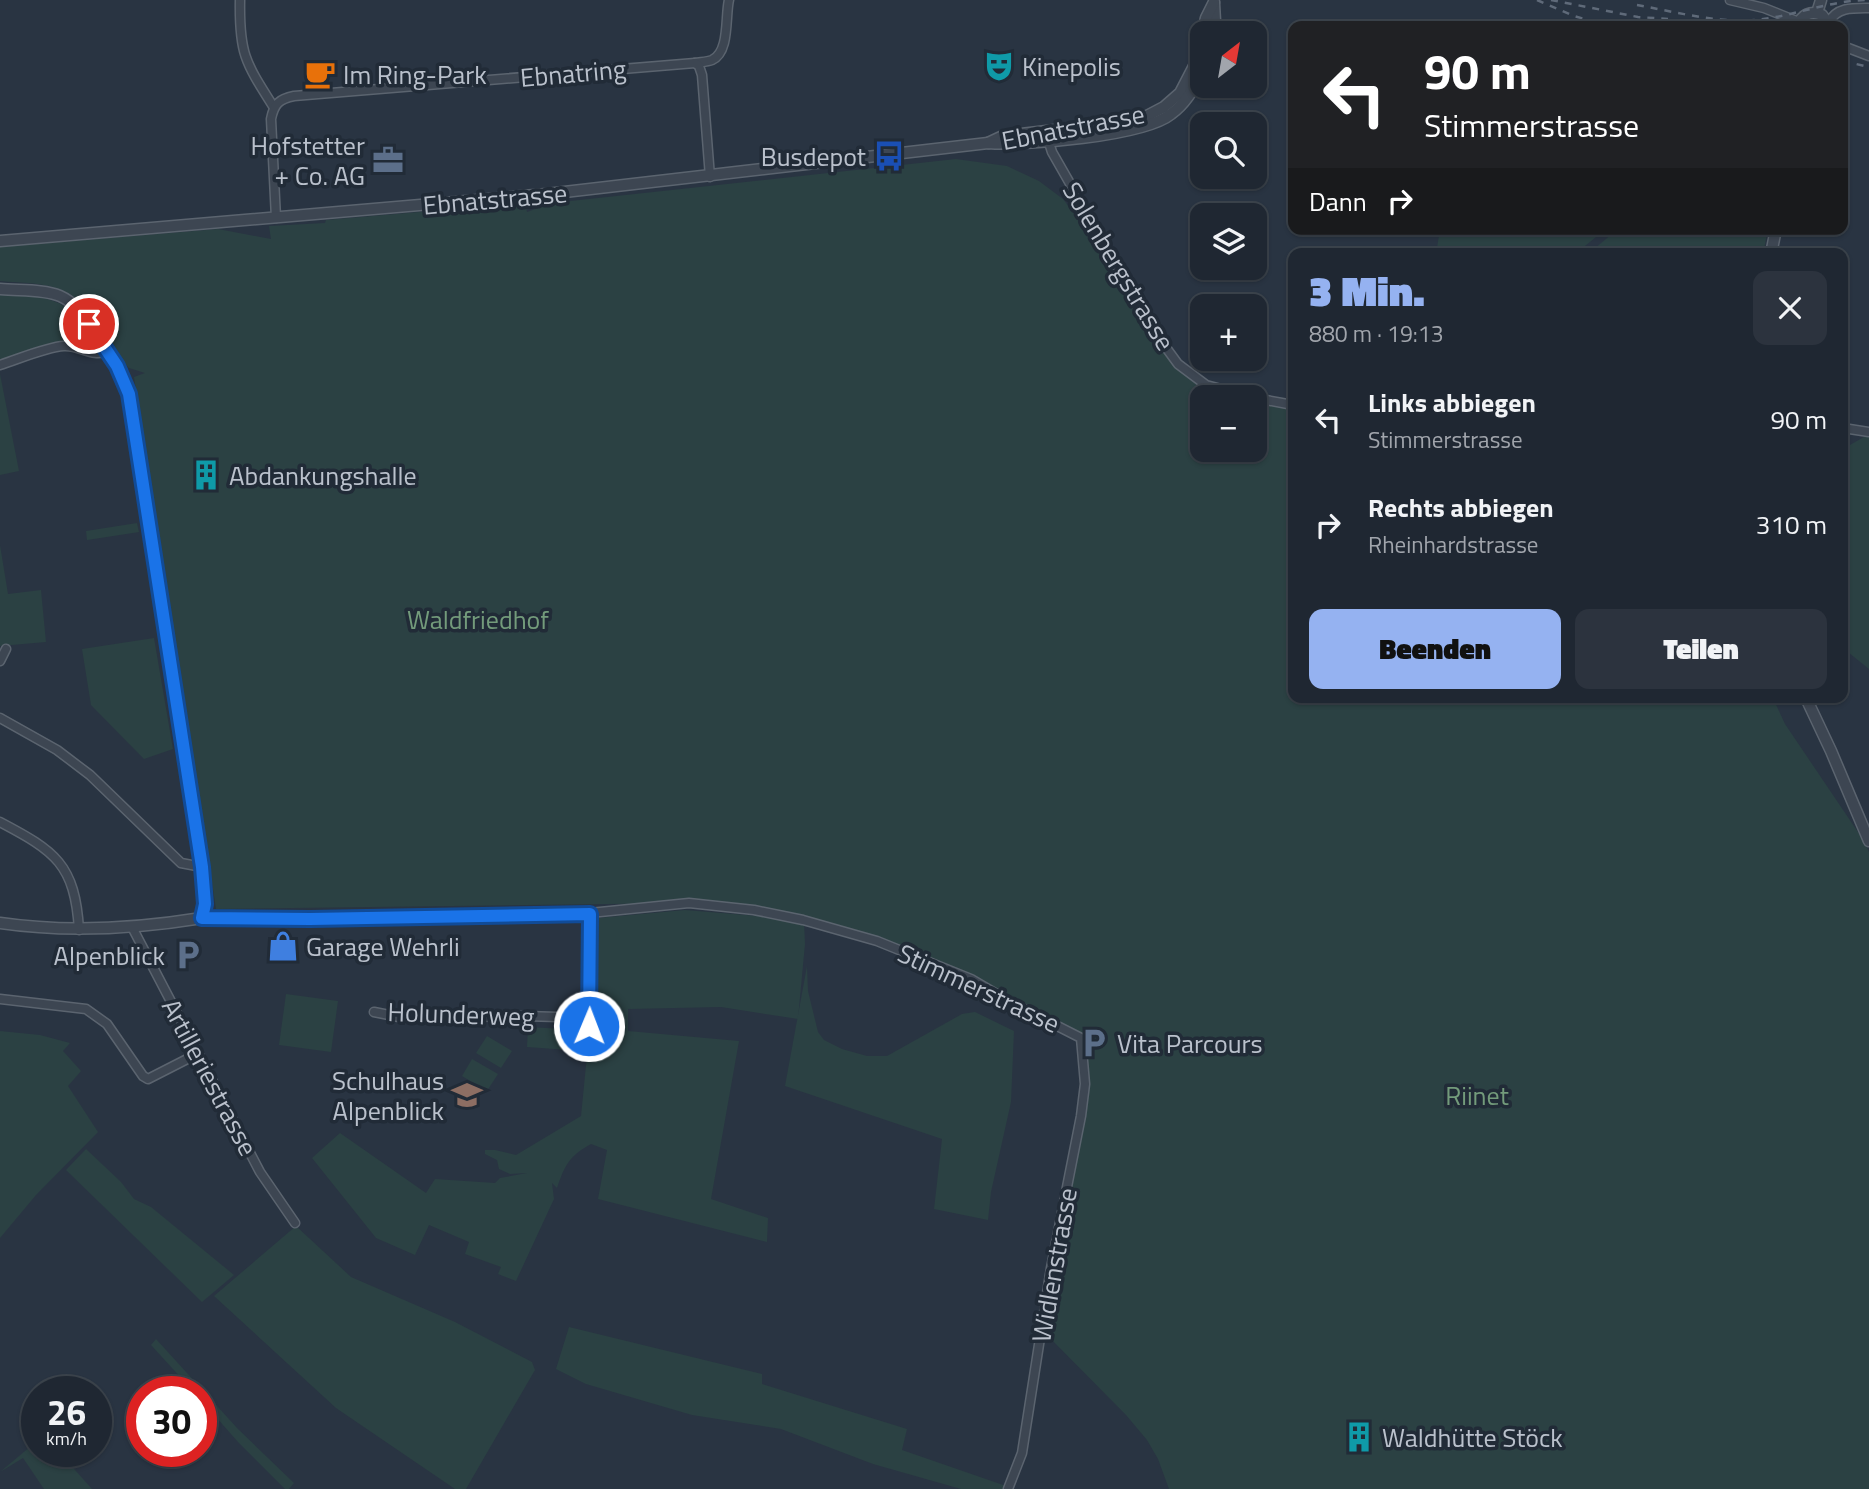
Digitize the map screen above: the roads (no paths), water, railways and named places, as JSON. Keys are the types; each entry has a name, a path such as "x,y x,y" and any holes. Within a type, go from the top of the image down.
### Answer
{"street":[{"path":"240,0 241,45 249,69 273,106 271,119 276,218"},
{"name":"Ebnatring","path":"273,106 281,99 294,96 711,61 723,46 729,0"},
{"path":"1730,0 1765,8 1792,21"},
{"path":"1817,13 1821,0"},
{"name":"Ebnatstrasse","path":"1214,1 1215,21"},
{"name":"Ebnatstrasse","path":"0,241 547,194 710,177 988,143 1004,144 1123,122 1144,117 1164,107 1180,93 1194,66 1206,18 1214,1"},
{"path":"1831,21 1838,11 1869,8"},
{"path":"1801,21 1807,14 1817,13 1826,21"},
{"path":"1848,48 1869,56"},
{"path":"695,63 702,75 710,177"},
{"name":"Ebnatstrasse","path":"1047,135 1125,132 1170,115 1190,95"},
{"name":"Solenbergstrasse","path":"1047,135 1052,152 1156,334 1178,364 1206,385"},
{"path":"0,289 53,294 67,300 80,311 107,351 129,394 202,867 205,904 202,918"},
{"path":"0,365 63,346 77,347 95,354 107,351"},
{"name":"Solenbergstrasse","path":"1267,400 1288,404"},
{"path":"1848,429 1869,432"},
{"path":"0,661 6,649"},
{"path":"1808,703 1869,842"},
{"path":"0,718 57,750 90,775 181,863 202,867"},
{"path":"0,822 38,842 64,868 72,885 79,930"},
{"name":"Stimmerstrasse","path":"0,923 79,930 132,927 202,918 310,919 590,914 689,903 754,909 877,941 971,979 1081,1038"},
{"name":"Holunderweg","path":"374,1012 404,1018 525,1016 590,1022 590,914"},
{"name":"Artilleriestrasse","path":"132,927 260,1172 295,1223"},
{"path":"0,999 86,1009 107,1024 143,1076 148,1079 197,1054"},
{"name":"Widlenstrasse","path":"1008,1489 1022,1453 1051,1268 1081,1116 1085,1084 1081,1038"}],"railway":[{"path":"1537,0 1592,21"},
{"path":"1551,0 1638,17 1668,19"},
{"path":"1637,5 1741,21 1869,0"},
{"path":"1848,62 1869,67"}],"place":[{"name":"Kinepolis","path":"999,66"},
{"name":"Im Ring-Park","path":"320,74"},
{"name":"Busdepot","path":"889,156"},
{"name":"Hofstetter + Co. AG","path":"388,160"},
{"name":"Abdankungshalle","path":"206,475"},
{"name":"Garage Wehrli","path":"283,946"},
{"name":"Alpenblick","path":"188,955"},
{"name":"Vita Parcours","path":"1094,1043"},
{"name":"Schulhaus Alpenblick","path":"467,1095"},
{"name":"Waldhütte Stöck","path":"1359,1437"}],"park label":[{"name":"Waldfriedhof","path":"478,619"},
{"name":"Riinet","path":"1477,1095"}]}
